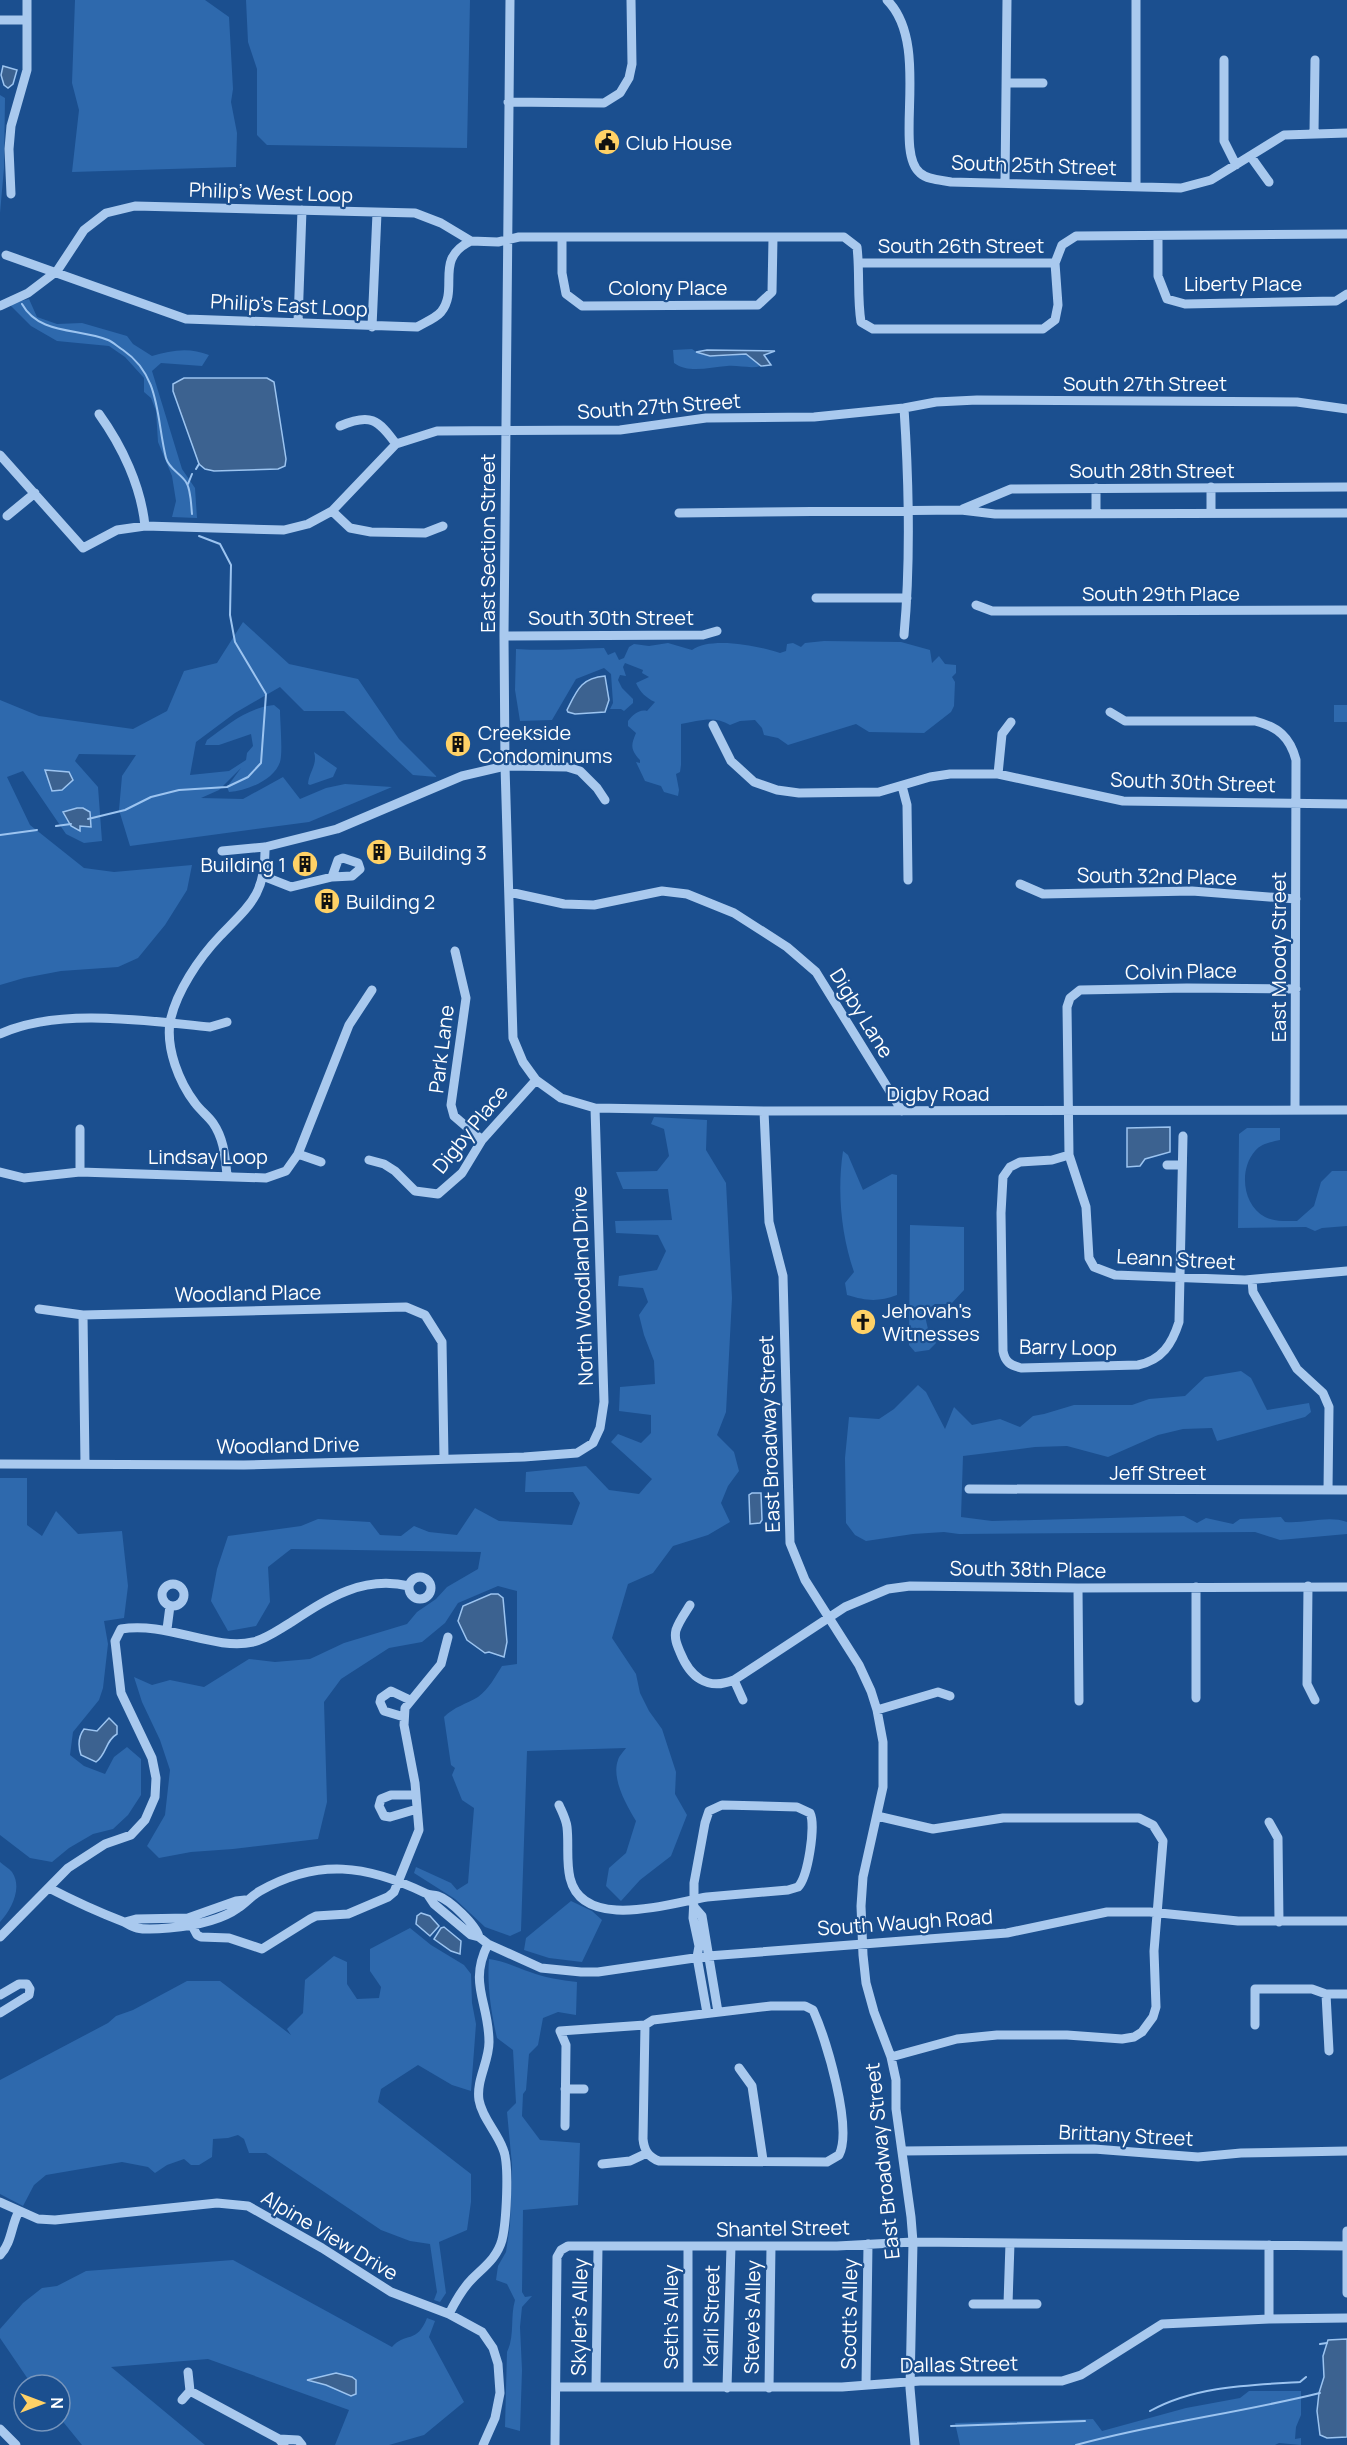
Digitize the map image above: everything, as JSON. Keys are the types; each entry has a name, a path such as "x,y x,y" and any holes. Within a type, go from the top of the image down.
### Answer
{"street":[{"path":"11,194 11,126 27,70 27,0"},
{"name":"East Section Street","path":"510,0 505,431 505,766 513,1038 523,1062 536,1080"},
{"path":"508,102 604,103 620,93 632,64 631,0"},
{"name":"South 25th Street","path":"887,0 906,30 910,58 910,153 913,164 920,173 933,179 951,182 1180,188 1211,180 1284,135 1347,133"},
{"path":"1005,182 1007,0"},
{"path":"1136,0 1136,186"},
{"path":"0,20 27,20"},
{"path":"1224,60 1223,135 1236,165"},
{"path":"1314,133 1315,60"},
{"path":"1007,83 1043,83"},
{"path":"1251,157 1269,182"},
{"name":"Philip's West Loop","path":"0,306 28,293 57,271 84,230 106,213 135,206 415,213 441,223 471,241"},
{"path":"298,322 302,210"},
{"path":"372,327 377,213"},
{"name":"South 26th Street","path":"507,240 519,237 844,237 857,247 859,263 1055,263 1062,245 1076,236 1347,234"},
{"name":"Liberty Place","path":"1158,236 1158,276 1167,299 1185,303 1336,301 1347,294"},
{"name":"Colony Place","path":"562,237 562,273 566,294 582,306 758,305 772,292 774,238"},
{"path":"471,241 507,240"},
{"name":"Philip's East Loop","path":"6,255 57,271 186,319 417,327 441,313 448,297 448,266 461,246 471,241"},
{"path":"859,263 858,299 861,322 873,329 1043,329 1055,320 1058,305 1055,263"},
{"name":"South 27th Street","path":"35,493 83,548 117,530 145,526 284,530 308,524 332,511 396,444 437,431 620,430 706,418 814,417 904,408 936,402 977,400 1297,402 1347,409"},
{"path":"904,408 908,442 909,510 908,598 904,635"},
{"path":"99,414 114,435 128,466 140,497 145,526"},
{"path":"340,426 357,419 372,420 382,425 396,444"},
{"path":"0,455 35,493 7,516"},
{"name":"South 28th Street","path":"961,510 1011,489 1347,487"},
{"path":"1211,488 1211,513"},
{"path":"1096,489 1096,514"},
{"name":"South 28th Street","path":"679,513 909,510 961,510 995,514 1347,513"},
{"path":"332,511 350,528 371,532 425,533 443,526"},
{"path":"816,598 908,598"},
{"name":"South 29th Place","path":"976,605 992,611 1347,610"},
{"name":"South 30th Street","path":"504,636 703,635 717,631"},
{"name":"East Moody Street","path":"1110,712 1125,721 1255,721 1268,724 1289,740 1296,760 1295,1110"},
{"path":"998,774 1002,734 1011,722"},
{"name":"South 30th Street","path":"713,725 732,761 754,782 777,790 799,793 879,792 930,777 950,774 998,774 1123,801 1347,804"},
{"path":"222,851 265,847 338,830 462,776 505,766 567,767 580,771 605,800"},
{"path":"902,786 907,805 908,880"},
{"path":"227,1175 224,1146 213,1123 182,1086 172,1054 170,1023 187,978 219,937 247,911 258,891 263,876 265,847"},
{"path":"263,876 291,887 332,877"},
{"name":"South 32nd Place","path":"1020,884 1043,894 1192,891 1296,899"},
{"name":"Digby Lane","path":"509,892 564,904 594,905 662,891 687,894 734,913 787,947 816,972 902,1111"},
{"name":"Park Lane","path":"455,951 466,998 452,1105 454,1116 482,1140"},
{"name":"Colvin Place","path":"1070,998 1080,990 1296,989"},
{"name":"Lindsay Loop","path":"0,1172 24,1179 80,1172 266,1178 286,1172 298,1154 349,1026 372,990"},
{"name":"Leann Street","path":"1070,998 1067,1007 1069,1155 1086,1207 1087,1248 1094,1267 1115,1275 1181,1279 1252,1280 1347,1271"},
{"path":"0,1034 34,1024 98,1018 210,1027 227,1022"},
{"name":"Digby Road","path":"536,1080 561,1098 595,1108 764,1111 1347,1110"},
{"name":"Digby Place","path":"369,1160 384,1164 395,1171 415,1191 438,1194 462,1173 482,1140 536,1080"},
{"name":"North Woodland Drive","path":"577,1453 593,1443 600,1428 604,1402 595,1108"},
{"name":"East Broadway Street","path":"764,1111 769,1222 783,1276 790,1543 805,1580 859,1665 877,1710 883,1742 884,1775 863,1877 862,1943 866,1983 891,2057 896,2080 896,2109 913,2242 910,2415 915,2445"},
{"path":"80,1129 80,1172"},
{"path":"1181,1279 1183,1136"},
{"path":"298,1154 321,1162"},
{"name":"Barry Loop","path":"1069,1155 1052,1160 1020,1162 1010,1167 1003,1177 1001,1213 1005,1360 1012,1366 1021,1368 1117,1366 1150,1362 1161,1355 1175,1334 1179,1322 1181,1279"},
{"path":"1167,1166 1182,1165"},
{"path":"1252,1280 1253,1292 1297,1369 1323,1393 1329,1407 1328,1490"},
{"name":"Woodland Place","path":"39,1309 83,1315 406,1307 424,1315 442,1342 444,1458"},
{"path":"83,1315 85,1464"},
{"name":"Woodland Drive","path":"0,1464 244,1465 524,1457 577,1453"},
{"name":"Jeff Street","path":"969,1489 1347,1490"},
{"path":"0,1937 68,1868 105,1844 131,1835 145,1820 155,1797 156,1778 152,1758 121,1693 115,1641 121,1629 135,1627 167,1629 237,1644 252,1642 276,1632 342,1591 369,1584 409,1586"},
{"name":"South 38th Place","path":"690,1605 676,1631 676,1644 686,1667 694,1677 715,1685 734,1680 830,1618 869,1596 888,1589 910,1586 1347,1587"},
{"path":"1308,1586 1307,1684 1315,1700"},
{"path":"1196,1587 1196,1698"},
{"path":"1078,1588 1079,1701"},
{"path":"167,1629 170,1606"},
{"path":"189,1922 197,1935 201,1937 229,1938 262,1949 316,1916 348,1914 394,1893 419,1830 404,1717 405,1708 441,1664 448,1637"},
{"path":"734,1680 743,1700"},
{"path":"404,1717 384,1711 380,1702 381,1698 391,1691 410,1700"},
{"path":"877,1710 938,1692 950,1696"},
{"path":"416,1795 386,1796 381,1799 379,1806 384,1816 390,1817 417,1809"},
{"path":"559,1805 567,1827 570,1878 574,1888 586,1900 604,1910 624,1911 694,1904 798,1887 803,1879 814,1828 810,1813 797,1807 722,1805 709,1811 694,1883 694,1904 693,1918 699,1946 697,1957 712,2012"},
{"path":"877,1816 933,1829 1003,1818 1139,1818 1153,1825 1163,1841 1154,1951 1156,2007 1149,2026 1134,2037 1122,2039 1067,2035 997,2035 957,2039 891,2057"},
{"path":"1269,1822 1278,1838 1279,1922"},
{"name":"South Waugh Road","path":"49,1888 107,1917 136,1928 166,1928 218,1917 239,1908 245,1900 294,1876 314,1871 347,1869 400,1881 429,1895 434,1904 471,1935 541,1968 581,1972 598,1972 697,1957 1006,1933 1107,1912 1156,1912 1238,1921 1345,1923"},
{"path":"694,1904 702,1916 708,1956 712,2012"},
{"path":"449,2314 470,2281 497,2254 504,2230 505,2151 482,2112 478,2099 489,2040 479,1987 480,1962 488,1944"},
{"path":"0,1995 19,1984 27,1984 30,1989 29,1995 0,2013"},
{"path":"1255,2025 1255,1989 1312,1989 1326,1994 1347,1994"},
{"path":"1326,1994 1329,2051"},
{"path":"565,2126 566,2045 560,2031 645,2025 653,2020 712,2012 771,2006 805,2006 813,2010 836,2076 843,2143 839,2155 826,2162 659,2161 647,2153 643,2139 645,2025"},
{"path":"739,2068 752,2086 763,2160"},
{"path":"565,2088 584,2089"},
{"name":"Brittany Street","path":"903,2151 1094,2149 1198,2157 1241,2153 1347,2151"},
{"path":"602,2164 630,2161 647,2153"},
{"name":"Alpine View Drive","path":"0,2202 38,2219 55,2220 217,2203 248,2206 322,2248 391,2292 449,2314 482,2332 493,2348 498,2364 500,2393 495,2418 483,2445"},
{"path":"0,2255 8,2243 13,2221 19,2211"},
{"path":"1347,2231 1347,2293"},
{"name":"Shantel Street","path":"555,2445 557,2257 561,2250 568,2246 771,2246 913,2242 1347,2246"},
{"path":"1008,2304 1010,2243"},
{"name":"Scott's Alley","path":"866,2385 868,2244"},
{"path":"1269,2245 1269,2319"},
{"name":"Seth's Alley","path":"688,2246 688,2387"},
{"name":"Karli Street","path":"728,2388 731,2246"},
{"name":"Steve's Alley","path":"769,2388 771,2246"},
{"name":"Skyler's Alley","path":"596,2387 598,2247"},
{"path":"973,2304 1037,2304"},
{"name":"Dallas Street","path":"556,2387 769,2388 866,2385 910,2381 1062,2381 1081,2375 1162,2324 1347,2318"},
{"path":"182,2400 190,2391 188,2372"},
{"path":"190,2391 281,2442 298,2440 302,2445"},
{"path":"0,2429 16,2445"}],"shaded area":[{"path":"75,0 205,0 229,17 233,89 231,102 237,133 236,167 72,172 79,110 72,83"},
{"path":"246,0 470,0 467,148 267,145 257,135 257,69 248,42"},
{"path":"3,66 17,70 13,84 8,88 4,85 1,75"},
{"path":"0,95 5,98 4,168 0,213"},
{"path":"29,299 37,317 57,324 82,323 127,336 133,344 152,356 180,350 209,355 202,366 161,363 152,371 182,469 195,488 197,518 172,517 176,501 172,476 158,442 156,411 151,398 144,392 144,378 125,357 109,346 57,341 31,326 9,304"},
{"path":"692,349 711,356 746,354 761,366 693,369 674,363 673,350"},
{"path":"707,350 775,351 764,355 771,365 761,366 746,354 710,356 696,352"},
{"path":"184,378 267,378 274,382 286,459 285,466 278,469 214,471 205,469 199,464 173,391 173,384"},
{"path":"243,622 289,664 358,679 399,739 437,777 413,775 344,711 304,711 280,687 235,713 196,742 190,775 229,771 246,760 247,753 253,746 251,734 219,745 205,745 207,740 247,713 274,705 280,710 281,752 277,768 259,783 229,792 227,787 241,768 219,790 201,798 243,799 283,777 300,799 326,788 345,784 392,787 309,822 130,846 119,810 122,776 136,755 79,754 75,761 98,787 102,841 84,843 66,834 23,771 7,777 30,825 84,868 114,872 192,865 187,890 165,925 138,958 118,967 61,971 0,985 0,700 39,716 133,729 167,711 184,671 217,663"},
{"path":"824,641 901,642 930,650 932,663 939,656 945,664 956,665 956,673 952,677 955,682 954,706 951,712 924,733 869,732 856,724 788,745 778,738 764,735 762,728 755,720 740,721 730,725 712,719 681,724 681,765 680,772 676,774 678,796 664,792 661,786 645,781 636,762 640,763 632,747 636,733 628,726 628,721 639,712 647,711 655,702 639,689 636,683 649,677 642,673 643,670 625,663 623,667 626,676 620,675 618,680 622,688 633,699 633,703 624,711 610,709 613,703 611,674 604,668 576,679 552,720 520,721 515,690 516,649 604,648 608,655 615,652 619,660 624,658 629,647 634,644 649,646 668,643 692,650 700,646 723,643 780,653 786,651 787,644 793,643 801,647 805,643"},
{"path":"605,676 609,700 605,712 575,714 568,712 577,691 585,682"},
{"path":"1334,705 1347,705 1347,722 1334,722"},
{"path":"314,752 337,768 333,777 310,785 308,784 315,760"},
{"path":"45,770 69,772 73,780 62,790 52,791"},
{"path":"77,808 90,812 91,827 80,826 80,831 71,826 63,812"},
{"path":"654,1117 707,1120 706,1150 726,1183 732,1298 726,1412 717,1435 734,1452 739,1471 728,1486 721,1503 730,1522 708,1535 673,1546 653,1573 628,1584 612,1638 636,1674 640,1693 662,1729 676,1772 675,1794 687,1815 671,1856 640,1880 621,1901 606,1886 609,1868 626,1853 636,1821 618,1784 616,1767 620,1755 626,1748 527,1751 521,1931 510,1936 485,1927 455,1899 414,1873 416,1867 451,1883 457,1890 468,1883 474,1808 462,1800 452,1775 455,1768 451,1765 444,1717 482,1694 502,1666 517,1664 517,1591 498,1586 458,1603 445,1623 422,1642 389,1648 341,1679 324,1702 327,1802 318,1839 191,1852 159,1858 147,1846 165,1815 170,1770 134,1677 152,1685 170,1680 204,1687 249,1659 275,1662 310,1659 344,1643 407,1624 417,1612 436,1599 447,1587 478,1569 481,1552 291,1549 268,1567 270,1602 256,1626 228,1631 211,1601 217,1569 228,1536 301,1526 318,1519 370,1522 380,1535 401,1536 414,1526 429,1532 457,1535 475,1508 499,1521 572,1525 580,1503 573,1492 525,1492 526,1472 586,1466 609,1490 639,1494 652,1479 611,1442 618,1434 641,1443 651,1433 651,1415 619,1411 620,1387 655,1384 654,1361 639,1315 648,1302 643,1288 618,1286 619,1276 657,1270 666,1251 658,1235 616,1233 615,1221 672,1220 668,1189 623,1189 616,1172 657,1171 669,1156 664,1129 651,1124"},
{"path":"1170,1127 1170,1152 1145,1159 1140,1166 1127,1167 1127,1128"},
{"path":"1247,1128 1280,1128 1280,1140 1257,1149 1247,1167 1245,1186 1251,1204 1257,1211 1273,1220 1297,1221 1314,1206 1321,1182 1332,1171 1347,1171 1347,1226 1322,1228 1315,1231 1306,1227 1238,1228 1239,1134"},
{"path":"843,1151 848,1155 863,1190 892,1174 897,1175 897,1295 872,1300 847,1295 845,1283 854,1272 841,1212 840,1181"},
{"path":"910,1225 964,1227 964,1290 951,1304 935,1304 924,1312 928,1329 936,1343 929,1350 915,1352 909,1345"},
{"path":"1241,1371 1251,1378 1267,1410 1309,1403 1311,1412 1305,1417 1217,1441 1212,1428 1183,1429 1158,1435 1108,1457 1067,1446 1035,1447 963,1456 961,1517 992,1521 1184,1516 1197,1523 1206,1518 1233,1524 1240,1519 1281,1517 1285,1522 1340,1520 1347,1522 1347,1534 1280,1540 1255,1532 959,1534 944,1532 866,1541 855,1535 846,1523 845,1458 849,1417 879,1419 894,1409 918,1385 926,1392 945,1429 954,1407 972,1425 1000,1419 1020,1427 1033,1416 1074,1405 1132,1405 1149,1399 1185,1396 1205,1377"},
{"path":"0,1478 27,1478 27,1525 42,1536 56,1511 78,1534 122,1531 128,1586 124,1618 104,1621 108,1644 103,1688 99,1700 73,1732 70,1755 84,1766 105,1774 114,1757 127,1747 141,1759 141,1795 128,1815 113,1829 93,1834 69,1848 52,1862 30,1858 0,1835"},
{"path":"761,1493 762,1520 760,1523 750,1524 749,1495"},
{"path":"491,1594 498,1594 503,1598 507,1642 504,1657 489,1652 485,1653 467,1640 458,1621 463,1606"},
{"path":"109,1718 117,1726 117,1734 110,1740 100,1759 96,1762 81,1755 79,1742 84,1729 97,1731"},
{"path":"0,1862 12,1872 16,1892 12,1905 0,1922"},
{"path":"571,1901 592,1911 602,1920 582,1962 549,1958 524,1950 526,1938"},
{"path":"421,1913 430,1916 439,1926 430,1936 416,1924 417,1916"},
{"path":"444,1927 461,1941 460,1954 451,1951 434,1939"},
{"path":"410,1928 431,1945 464,1965 471,1974 472,2003 476,2024 471,2091 452,2085 418,2065 381,2089 378,2102 471,2174 471,2202 467,2230 439,2242 446,2293 440,2302 434,2300 437,2292 430,2244 410,2241 381,2230 266,2153 249,2153 244,2139 238,2135 213,2139 212,2157 199,2165 191,2165 184,2159 167,2165 155,2173 148,2167 122,2162 46,2175 34,2185 23,2206 0,2194 0,2080 108,2023 116,2016 133,2010 187,1981 220,1981 291,2035 287,2029 303,2013 305,1980 334,1956 347,1962 347,1984 357,1999 379,1998 381,1987 370,1971 370,1949"},
{"path":"489,1959 541,1976 577,1982 576,2015 558,2012 543,2018 538,2045 529,2054 526,2090 523,2094 522,2116 540,2140 580,2143 578,2205 523,2210 522,2292 525,2297 532,2296 522,2307 520,2327 522,2370 520,2431 505,2427 507,2352 511,2340 515,2300 507,2284 496,2280 498,2266 506,2252 510,2225 512,2165 507,2112 516,2103 513,2050 497,2038 490,1999"},
{"path":"233,2260 392,2347 415,2335 427,2318 435,2321 429,2337 464,2402 424,2435 389,2445 335,2445 349,2410 208,2359 111,2367 205,2445 82,2445 72,2433 72,2373 24,2373 0,2338 0,2329 23,2303 42,2288 57,2286 86,2271"},
{"path":"1347,2339 1347,2437 1327,2438 1320,2435 1317,2411 1324,2377 1323,2356 1328,2340"},
{"path":"336,2373 356,2380 356,2394 351,2396 307,2380"},
{"path":"1249,2391 1301,2391 1301,2415 1296,2427 1295,2439 1301,2438 1301,2445 1279,2443 1275,2445 960,2445 955,2423 1093,2419 1102,2431 1186,2408 1240,2398"}],"waterway":[{"path":"22,304 29,314 49,326 108,340 135,360 151,385 167,462 188,485 192,514"},
{"path":"196,469 199,464"},
{"path":"188,484 192,474"},
{"path":"88,819 125,810 151,797 179,790 227,787 248,777 261,763 266,694 235,642 230,615 231,565 220,544 199,536"},
{"path":"56,826 71,824"},
{"path":"0,835 37,830"},
{"path":"1320,2344 1327,2343"},
{"path":"1150,2411 1185,2396 1223,2388 1300,2382 1306,2377"},
{"path":"1076,2445 1136,2430 1320,2393"},
{"path":"951,2426 1085,2421"}],"place":[{"name":"Club House","path":"607,142"},
{"name":"Creekside Condominums","path":"458,744"},
{"name":"Building 3","path":"379,852"},
{"name":"Building 1","path":"305,864"},
{"name":"Building 2","path":"327,901"},
{"name":"Jehovah's Witnesses","path":"863,1322"}]}
